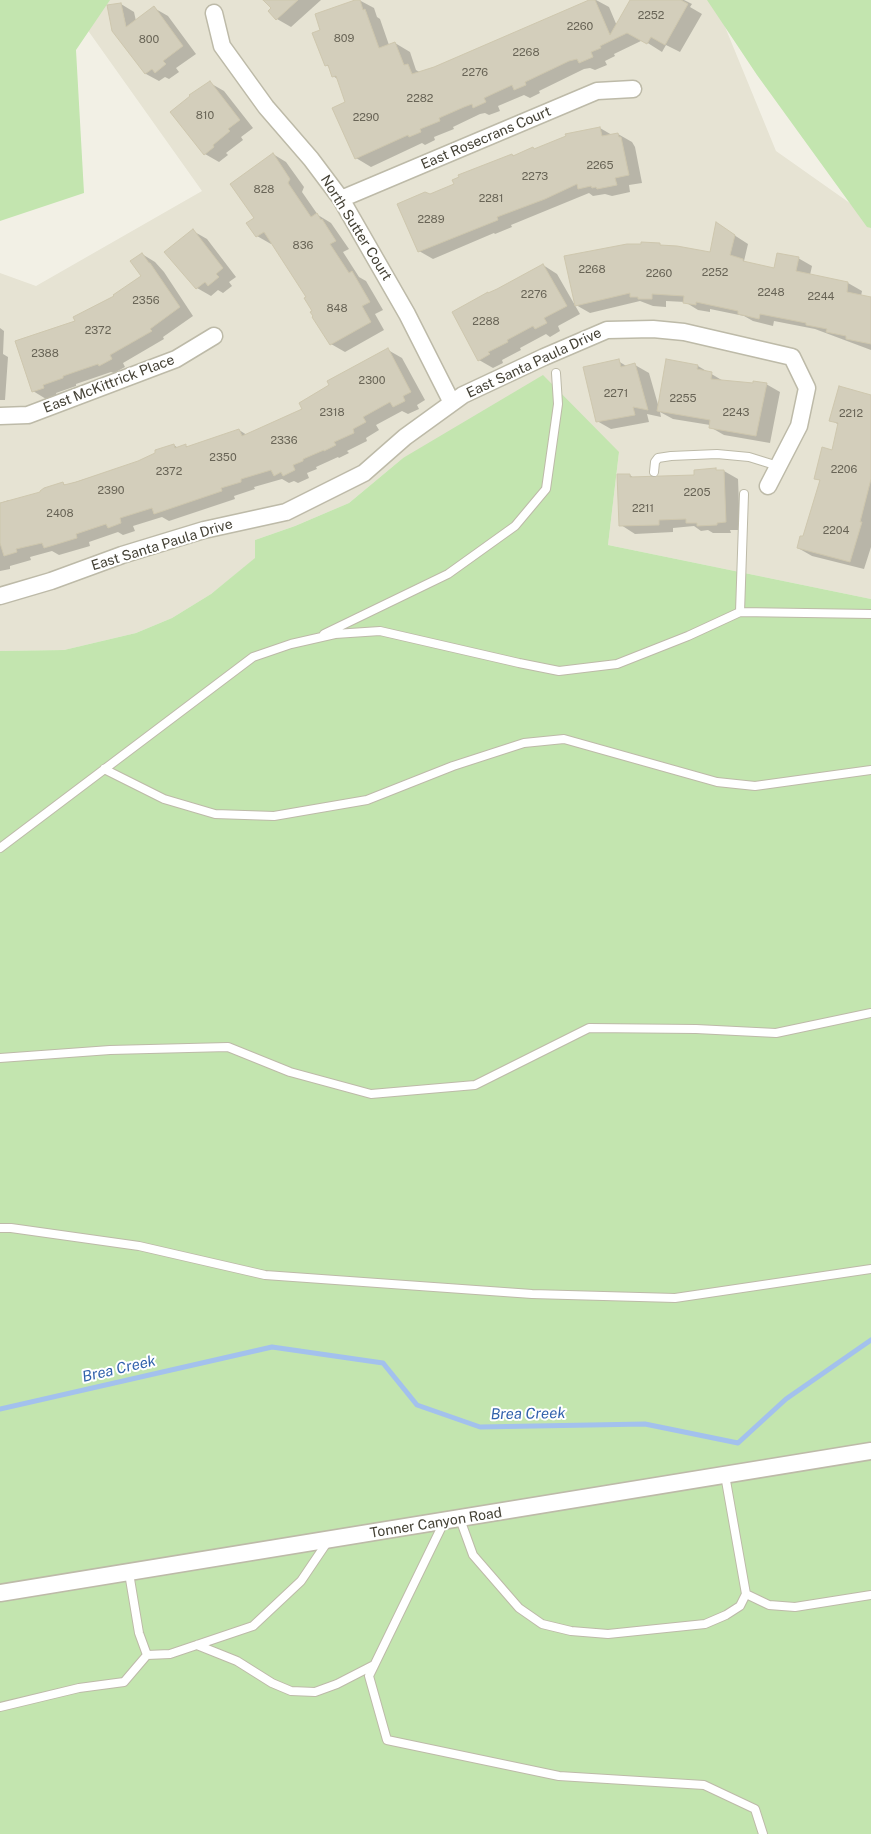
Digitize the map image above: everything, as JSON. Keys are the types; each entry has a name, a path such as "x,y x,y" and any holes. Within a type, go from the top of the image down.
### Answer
{"street":[{"name":"North Sutter Court","path":"214,13 222,46 266,107 311,159 341,199 407,314 452,403"},
{"name":"East Rosecrans Court","path":"341,199 597,91 633,89"},
{"name":"East Santa Paula Drive","path":"0,596 204,530 286,512 364,473 405,437 463,395 544,357 608,330 653,329 684,332 792,357 808,388 799,426 768,486"},
{"name":"East McKittrick Place","path":"0,416 28,415 176,359 214,336"},
{"name":"Tonner Canyon Road","path":"0,1593 452,1521 871,1451"}],"lane":[{"path":"313,639 448,574 515,526 546,490 558,404 556,373"},
{"path":"654,472 654,462 658,458 671,456 717,454 748,457 778,466"},
{"path":"740,612 744,494"},
{"path":"0,848 253,657 291,644 335,634 380,632 559,671 617,664 688,636 740,612 871,614"},
{"path":"104,770 164,799 215,814 274,816 367,800 454,766 524,743 564,739 716,782 755,786 871,770"},
{"path":"0,1058 110,1050 228,1047 290,1072 371,1094 475,1085 588,1028 696,1029 776,1033 871,1013"},
{"path":"0,1228 139,1246 265,1275 532,1294 675,1298 871,1269"},
{"path":"452,1521 473,1555 518,1608 542,1624 571,1632 608,1634 705,1624 726,1615 740,1606 746,1594 725,1476"},
{"path":"452,1521 369,1676 388,1740 559,1776 704,1785 755,1810 763,1834"},
{"path":"0,1707 79,1688 124,1682 147,1655 170,1654 253,1626 301,1581 328,1540"},
{"path":"129,1572 139,1633 147,1655"},
{"path":"746,1594 769,1605 795,1607 871,1595"},
{"path":"197,1645 237,1661 272,1683 291,1691 314,1692 338,1684 374,1666"}],"shaded area":[{"path":"77,0 714,0 776,151 871,218 871,599 608,545 619,452 403,458 349,503 295,526 255,540 256,558 211,594 172,618 136,633 64,650 0,651 0,273 36,286 202,191 72,8"}],"green space":[{"path":"0,0 110,0 76,50 84,193 0,221"},
{"path":"707,0 871,0 871,228 867,227 757,75"},
{"path":"543,375 619,452 608,545 871,599 871,1834 0,1834 0,651 64,650 136,633 172,618 211,594 255,558 255,540 295,526 349,503 403,458"}],"building":[{"path":"263,0 298,0 276,20 268,11 271,8"},
{"path":"360,0 363,10 365,9 379,48 395,42 404,65 408,64 412,74 434,67 589,0 595,0 610,35 630,0 681,0 688,4 665,45 651,37 647,44 627,33 591,52 593,57 579,63 577,59 569,61 525,82 526,85 514,90 512,85 484,98 486,102 473,108 472,104 464,107 439,118 440,121 420,129 421,132 409,137 408,135 355,159 332,108 345,102 336,76 332,77 328,65 325,66 312,33 320,30 315,14"},
{"path":"121,3 126,27 154,6 183,46 163,61 166,64 155,73 152,69 145,74 112,31 107,5"},
{"path":"210,81 240,120 228,129 230,131 204,155 170,112 189,95"},
{"path":"600,127 602,136 618,133 619,137 621,137 629,175 615,178 617,185 597,189 591,186 578,189 577,184 545,199 497,217 498,220 418,252 397,204 425,192 430,194 454,184 452,180 459,177 458,175 512,154 513,156 533,147 534,149 566,136 565,134"},
{"path":"273,153 290,179 288,183 311,217 317,213 322,219 336,241 330,244 349,273 352,271 370,302 362,306 371,322 330,345 312,317 310,312 312,311 304,298 306,297 264,232 256,237 246,223 254,218 230,184"},
{"path":"716,222 735,235 730,255 743,259 743,261 774,268 777,253 799,257 796,271 848,282 847,292 871,297 871,344 846,339 846,336 826,332 827,329 806,325 806,323 760,314 759,319 738,314 738,311 696,302 696,305 683,303 684,296 652,294 652,299 638,299 638,297 630,297 630,293 575,306 564,256 627,244 641,244 641,242 660,243 660,245 710,252"},
{"path":"193,229 223,268 216,274 219,277 208,286 205,282 196,289 164,252"},
{"path":"142,253 180,307 150,329 152,331 110,355 112,359 99,366 98,364 63,376 63,378 43,385 44,388 32,392 15,341 75,321 73,317 114,296 141,276 130,261"},
{"path":"543,264 567,306 544,318 547,323 535,329 533,326 507,340 508,342 488,352 490,354 478,361 452,312"},
{"path":"388,348 411,392 403,396 405,401 393,407 390,402 363,417 366,422 353,429 354,433 334,442 336,445 293,465 295,470 283,476 281,472 274,476 271,470 241,479 241,482 221,488 222,491 154,514 152,508 120,518 121,523 108,528 106,524 76,534 77,538 44,548 42,543 16,549 17,552 4,556 0,543 0,503 40,492 44,488 63,482 64,485 76,482 138,461 155,453 155,450 174,444 175,448 186,444 186,447 239,429 242,436 302,409 299,403 329,385 327,381"},
{"path":"619,359 621,367 635,363 648,410 633,407 635,415 596,422 583,367"},
{"path":"666,359 698,365 697,369 712,372 711,379 767,383 756,436 709,428 710,420 657,411"},
{"path":"839,386 871,395 871,479 860,522 862,522 850,562 797,548 800,536 803,536 820,480 814,479 822,447 832,450 838,423 829,421"},
{"path":"716,468 716,470 724,470 726,522 717,523 717,525 697,526 697,523 686,523 686,519 659,520 659,525 619,526 617,474 630,474 630,477 694,475 694,470"}],"waterway":[{"name":"Brea Creek","path":"0,1409 272,1347 383,1363 417,1405 480,1427 645,1424 738,1443 786,1399 871,1340"}]}
